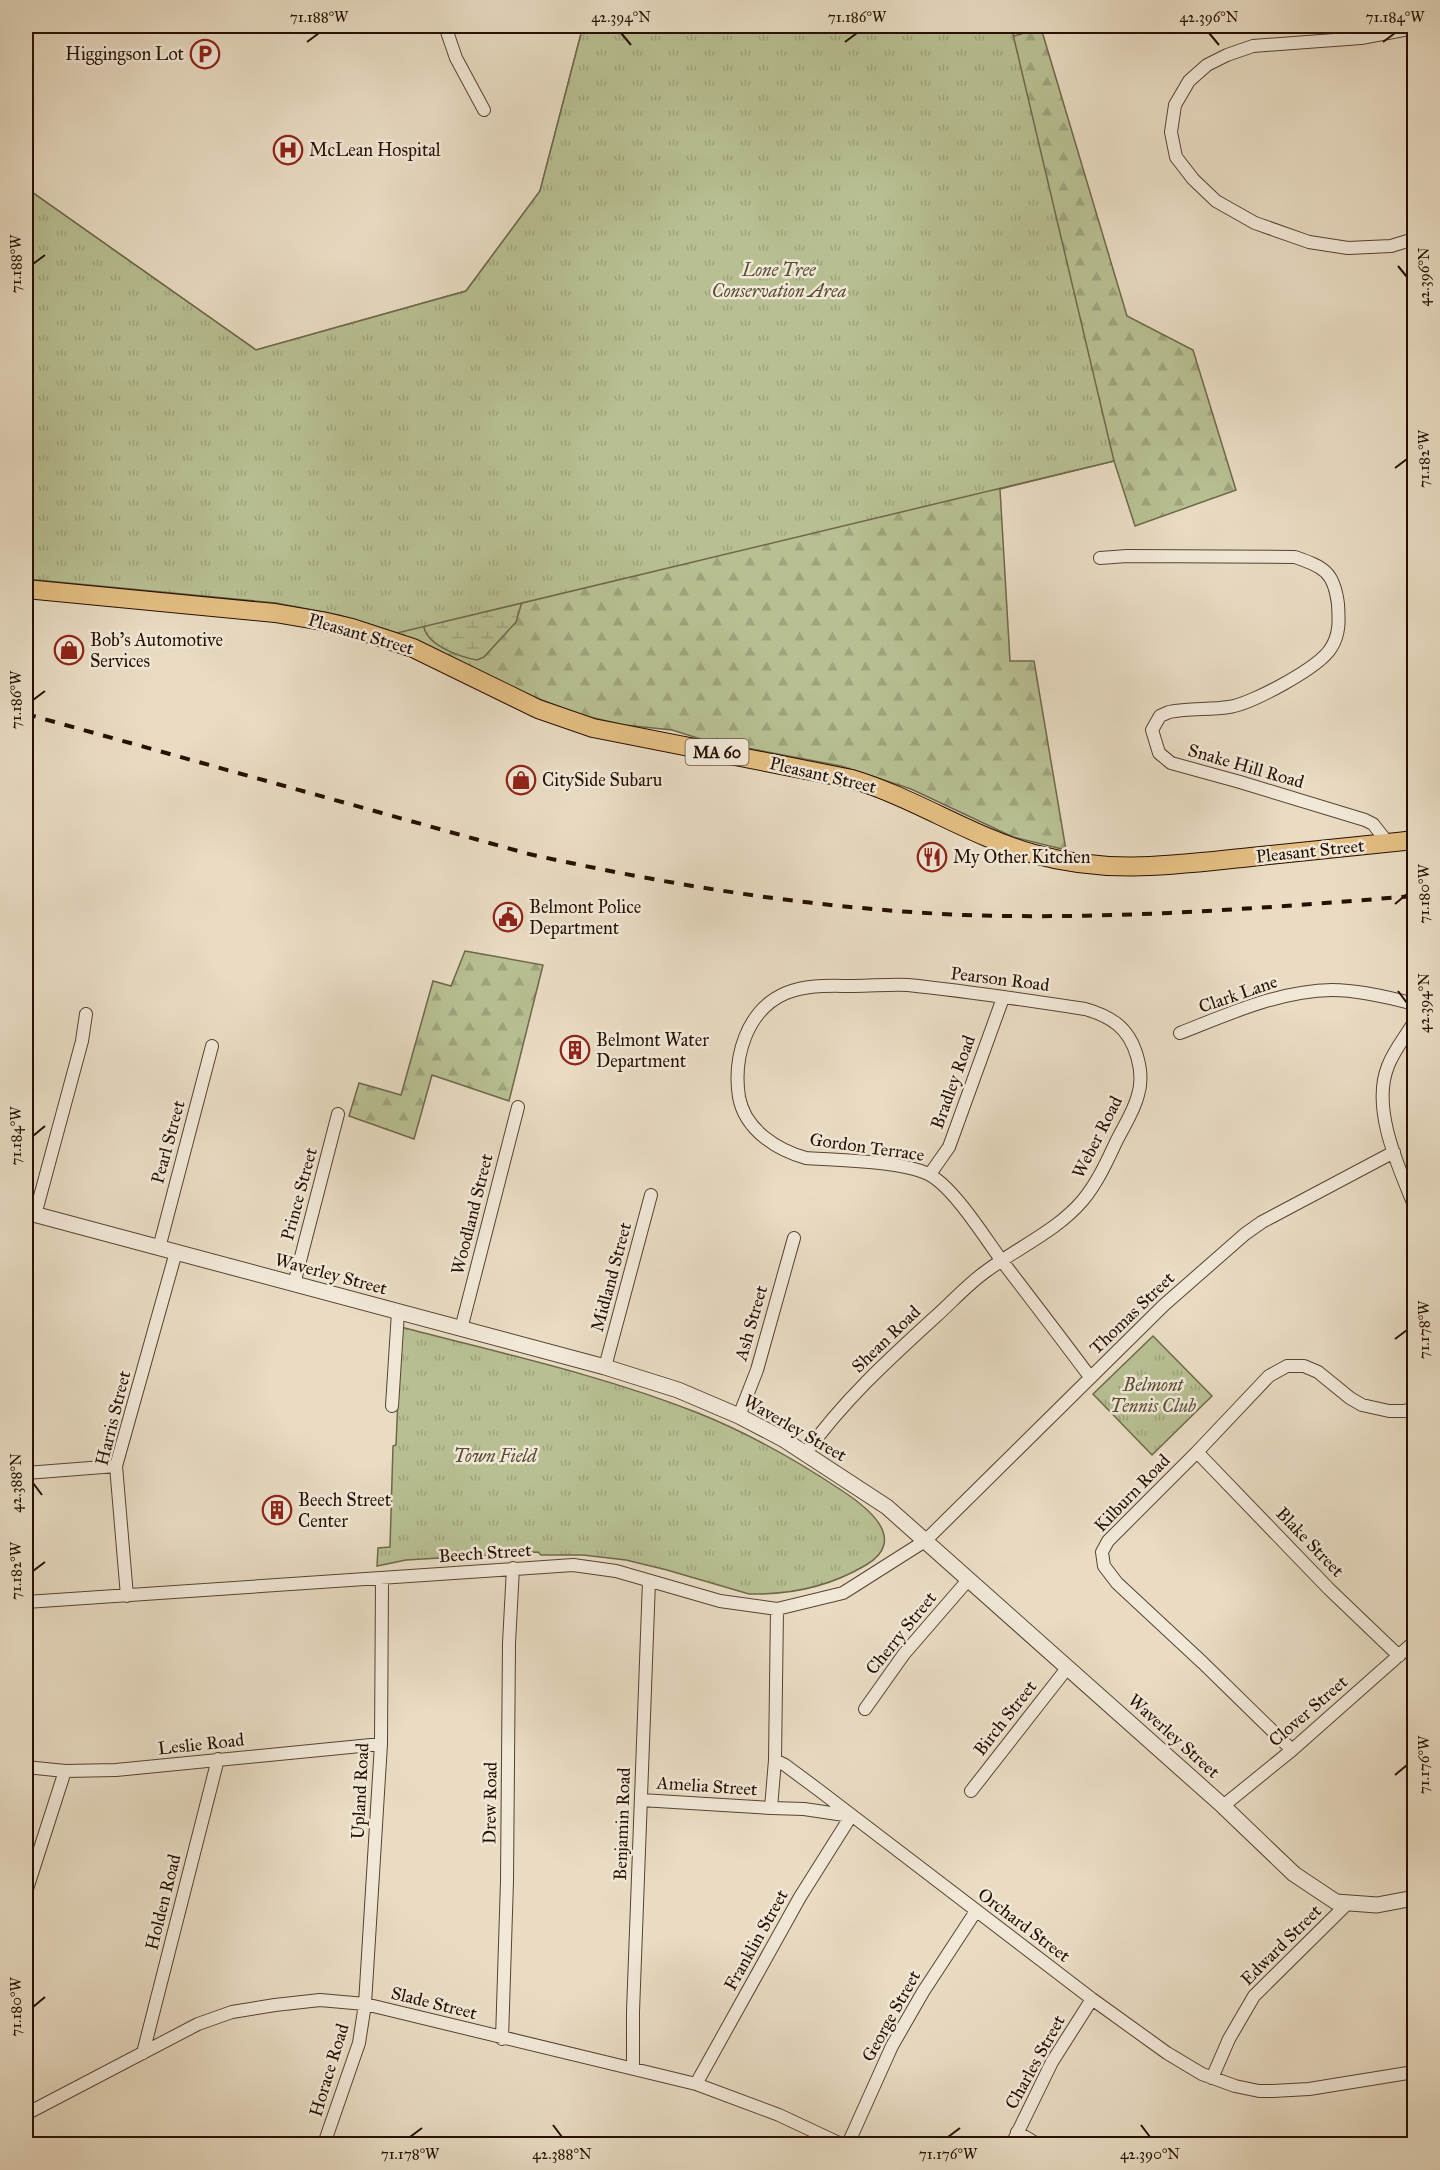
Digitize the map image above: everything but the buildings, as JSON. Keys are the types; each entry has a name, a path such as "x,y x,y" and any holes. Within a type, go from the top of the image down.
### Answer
{"main road":[{"name":"Pleasant Street","path":"26,589 275,613 352,628 413,648 538,709 593,728 852,779 900,796 1010,846 1067,861 1110,867 1140,867 1414,840"}],"street":[{"path":"368,26 396,26"},
{"path":"445,26 456,58 484,110"},
{"path":"1414,28 1361,38 1253,46 1227,55 1208,65 1189,81 1175,105 1171,132 1176,157 1193,179 1216,201 1255,223 1309,242 1348,248 1390,246 1414,239"},
{"name":"Snake Hill Road","path":"1100,558 1127,556 1295,557 1320,566 1334,586 1340,623 1336,639 1327,654 1309,669 1249,702 1229,707 1169,712 1161,716 1152,730 1154,742 1159,753 1171,763 1365,820 1373,824 1388,843"},
{"name":"Pearson Road","path":"798,989 817,986 906,985 1085,1009 1112,1020 1125,1032 1134,1048 1140,1071 1138,1095"},
{"name":"Gordon Terrace","path":"798,989 783,995 760,1014 748,1030 740,1050 737,1075 740,1101 751,1123 767,1140 791,1154 806,1158 891,1165 930,1174 964,1209 1090,1377"},
{"name":"Clark Lane","path":"1180,1033 1266,1000 1301,993 1342,991 1414,1004"},
{"name":"Bradley Road","path":"930,1174 949,1148 1003,998"},
{"path":"30,1214 82,1041 86,1014"},
{"path":"1414,1022 1392,1058 1384,1080 1384,1108 1394,1152 1414,1205"},
{"name":"Pearl Street","path":"159,1248 212,1046"},
{"name":"Weber Road","path":"1002,1261 1060,1222 1083,1200 1103,1168 1138,1095"},
{"name":"Woodland Street","path":"461,1329 518,1107"},
{"name":"Prince Street","path":"294,1284 338,1114"},
{"name":"Thomas Street","path":"925,1541 1164,1305 1245,1234 1262,1222 1394,1152"},
{"name":"Midland Street","path":"605,1367 651,1195"},
{"name":"Waverley Street","path":"30,1214 605,1367 678,1390 739,1416 806,1453 886,1507 1223,1806 1294,1874 1336,1902 1377,1905 1414,1898"},
{"name":"Ash Street","path":"739,1416 755,1376 794,1239"},
{"name":"Harris Street","path":"127,1596 116,1466 176,1252"},
{"name":"Shean Road","path":"806,1453 826,1425 898,1350 983,1273 1002,1261"},
{"path":"392,1406 398,1312"},
{"name":"Kilburn Road","path":"1292,1750 1117,1583 1104,1566 1102,1552 1108,1541 1269,1376 1287,1366 1304,1366 1318,1372 1362,1405 1389,1411 1405,1411 1414,1408"},
{"name":"Blake Street","path":"1197,1452 1329,1589 1399,1656"},
{"path":"26,1473 116,1466"},
{"name":"Beech Street","path":"26,1602 573,1565 616,1571 720,1601 777,1609 843,1593 925,1541"},
{"name":"Drew Road","path":"502,2039 507,1881 509,1643 513,1568"},
{"name":"Upland Road","path":"365,2004 381,1744 382,1579"},
{"name":"Cherry Street","path":"865,1709 904,1654 968,1580"},
{"name":"Benjamin Road","path":"633,2068 649,1581"},
{"path":"775,1760 777,1609"},
{"name":"Clover Street","path":"1223,1806 1292,1750 1414,1642"},
{"name":"Birch Street","path":"971,1791 1068,1667"},
{"name":"Leslie Road","path":"26,1767 65,1771 159,1767 218,1759 381,1744"},
{"name":"Holden Road","path":"143,2053 218,1759"},
{"name":"Amelia Street","path":"771,1808 775,1760"},
{"name":"Orchard Street","path":"775,1760 785,1765 1092,1999 1182,2064 1212,2078 1259,2091 1309,2089 1414,2072"},
{"path":"26,1892 65,1771"},
{"name":"Amelia Street","path":"641,1800 804,1809 851,1816"},
{"name":"Franklin Street","path":"696,2084 800,1897 851,1816"},
{"name":"Edward Street","path":"1212,2078 1229,2039 1254,1996 1347,1904"},
{"name":"George Street","path":"848,2145 892,2046 923,1992 976,1911"},
{"name":"Charles Street","path":"1012,2145 1052,2062 1092,1999"},
{"name":"Slade Street","path":"26,2114 198,2024 232,2012 320,2000 365,2004 502,2039 696,2084 779,2115 841,2145"},
{"name":"Horace Road","path":"324,2145 359,2043 365,2004"},
{"path":"1017,2132 1037,2145"}],"green space":[{"name":"Lone Tree Conservation Area","path":"583,26 1011,26 1014,36 1041,28 1127,316 1193,350 1236,490 1135,526 1114,461 1000,489 1010,661 1034,661 1066,850 1013,837 911,789 841,766 704,740 672,730 624,725 581,715 526,694 431,647 377,626 339,615 276,603 26,579 26,188 256,350 466,291 540,191"},
{"name":"Lone Tree Conservation Area","path":"583,26 1011,26 1114,461 397,633 339,615 276,603 26,579 26,188 256,350 466,291 540,191"},
{"path":"526,588 516,622 484,657 477,660 438,645 424,628 432,617"},
{"path":"465,951 543,965 509,1101 432,1075 414,1139 349,1116 359,1083 401,1095 433,981 451,986"},
{"name":"Town Field","path":"401,1327 625,1387 717,1421 789,1458 862,1505 879,1524 884,1534 884,1545 878,1555 866,1565 838,1579 795,1591 765,1594 749,1594 626,1560 583,1555 541,1555 538,1552 406,1560 377,1566 378,1548 390,1547 393,1446 396,1445"},
{"name":"Belmont Tennis Club","path":"1153,1336 1212,1396 1152,1455 1093,1394"}],"railway":[{"path":"26,714 529,854 691,886 800,902 965,915 1077,916 1246,909 1414,896"}],"place":[{"name":"Higgingson Lot","path":"205,54"},
{"name":"McLean Hospital","path":"288,150"},
{"name":"Bob’s Automotive Services","path":"69,650"},
{"name":"CitySide Subaru","path":"521,780"},
{"name":"My Other Kitchen","path":"932,857"},
{"name":"Belmont Police Department","path":"508,917"},
{"name":"Belmont Water Department","path":"575,1050"},
{"name":"Beech Street Center","path":"277,1510"}]}
